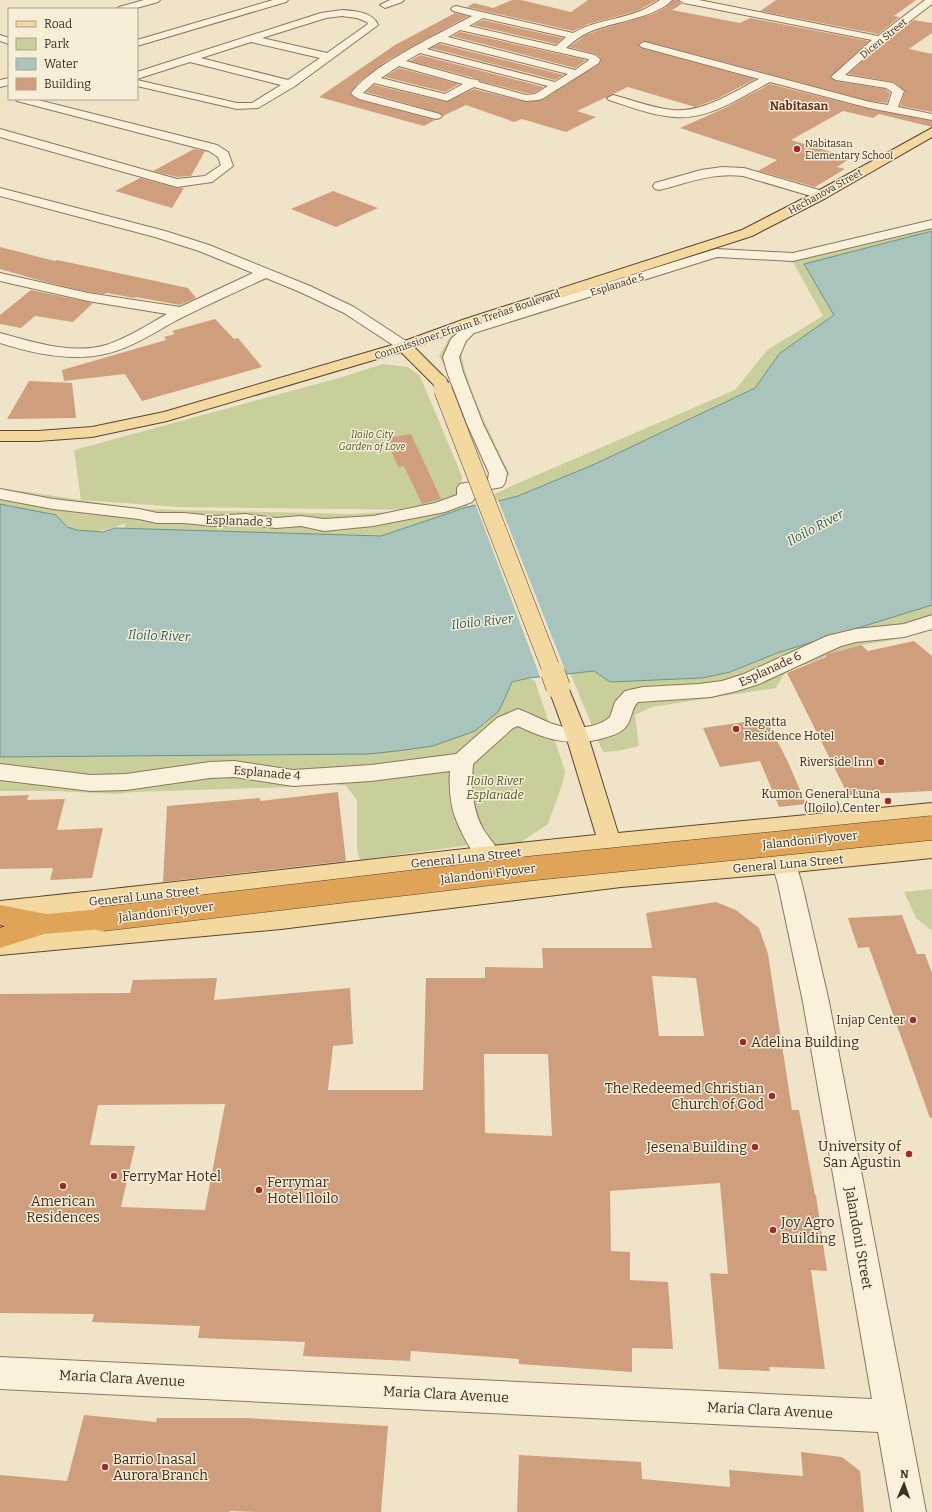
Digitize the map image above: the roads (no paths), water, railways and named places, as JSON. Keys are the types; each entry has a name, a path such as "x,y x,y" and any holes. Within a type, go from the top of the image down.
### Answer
{"highway":[{"name":"Jalandoni Flyover","path":"44,924 102,919 535,868 932,828"},
{"path":"0,915 44,924"},
{"path":"0,938 44,924"}],"main road":[{"name":"Hechanova Street","path":"715,244 747,233 821,195 932,132"},
{"name":"Commissioner Efraim B. Treñas Boulevard","path":"0,436 38,436 92,432 167,416 404,346 470,322 585,284 715,244"},
{"path":"404,346 440,382 577,736 609,843 621,877"},
{"name":"General Luna Street","path":"0,911 125,898 489,855 932,812"},
{"name":"General Luna Street","path":"0,945 281,919 621,877 784,864 932,849"}],"street":[{"path":"126,8 155,0"},
{"path":"138,43 283,0"},
{"path":"385,5 399,0"},
{"path":"558,50 574,36 585,30 608,22 642,14 667,0"},
{"path":"684,0 880,38"},
{"name":"Dicen Street","path":"892,109 898,91 889,85 836,77 880,38 931,0"},
{"path":"456,9 574,36"},
{"path":"138,76 333,14 345,13 361,15 371,20 373,25 291,84 261,103 237,106 138,82"},
{"path":"436,116 363,97 357,94 373,79 417,49 482,15"},
{"path":"397,62 474,82 526,98 538,97 596,60 591,57 460,27"},
{"path":"438,38 575,73"},
{"path":"251,39 329,57"},
{"path":"645,45 767,78 892,109 932,117"},
{"path":"417,49 555,85"},
{"path":"191,59 291,84"},
{"path":"613,98 666,112 682,114 710,108 767,78"},
{"path":"373,79 446,98"},
{"path":"420,111 474,82"},
{"path":"0,133 177,183 208,179 227,166 224,155 213,148 25,100"},
{"path":"659,186 704,173 719,170 731,170 744,172 821,195"},
{"path":"0,192 160,234 204,248 305,289 349,310 404,346"},
{"name":"Commissioner Efraim B. Treñas Boulevard","path":"715,244 753,250 788,252 932,218"},
{"name":"Esplanade 5","path":"466,488 496,483 498,473 475,424 455,372 452,357 459,339 469,330 716,253 793,257 932,224"},
{"path":"0,338 53,350 79,352 100,350 122,344 182,312 264,273"},
{"path":"0,277 88,297 182,312"},
{"name":"Esplanade 3","path":"0,494 53,504 139,514 157,518 184,518 214,521 245,519 276,523 301,521 324,524 373,522 439,508 466,498 466,488"},
{"name":"Esplanade 6","path":"577,736 602,731 613,727 621,719 624,704 632,696 698,692 740,684 769,672 804,653 834,641 852,636 896,632 932,622"},
{"path":"489,855 468,824 461,794 460,780 462,761 505,722 518,717 544,730 556,734 577,736"},
{"name":"Esplanade 4","path":"0,772 92,783 126,782 210,770 234,769 293,778 371,773 462,761"},
{"name":"Jalandoni Street","path":"766,828 784,864 816,1002 892,1416 908,1512"},
{"name":"Maria Clara Avenue","path":"0,1373 892,1416"}],"water":[{"name":"Iloilo River","path":"932,231 932,605 777,653 730,672 702,678 610,682 594,671 529,678 512,682 499,711 475,731 433,746 370,754 0,757 0,504 56,515 67,527 77,530 103,532 115,528 381,536 467,507 518,496 595,464 755,388 780,353 834,315 804,264"}],"place":[{"name":"Nabitasan Elementary School","path":"797,149"},
{"name":"Regatta Residence Hotel","path":"736,729"},
{"name":"Riverside Inn","path":"881,762"},
{"name":"Kumon General Luna (Iloilo) Center","path":"888,801"},
{"name":"Injap Center","path":"913,1020"},
{"name":"Adelina Building","path":"743,1042"},
{"name":"The Redeemed Christian Church of God","path":"772,1096"},
{"name":"Jesena Building","path":"755,1147"},
{"name":"University of San Agustin","path":"909,1154"},
{"name":"FerryMar Hotel","path":"114,1176"},
{"name":"American Residences","path":"63,1186"},
{"name":"Ferrymar Hotel Iloilo","path":"259,1190"},
{"name":"Joy Agro Building","path":"773,1230"},
{"name":"Barrio Inasal Aurora Branch","path":"105,1467"}],"district":[{"name":"Nabitasan","path":"799,106"}],"park label":[{"name":"Iloilo City Garden of Love","path":"372,440"},
{"name":"Iloilo River Esplanade","path":"495,788"}]}
